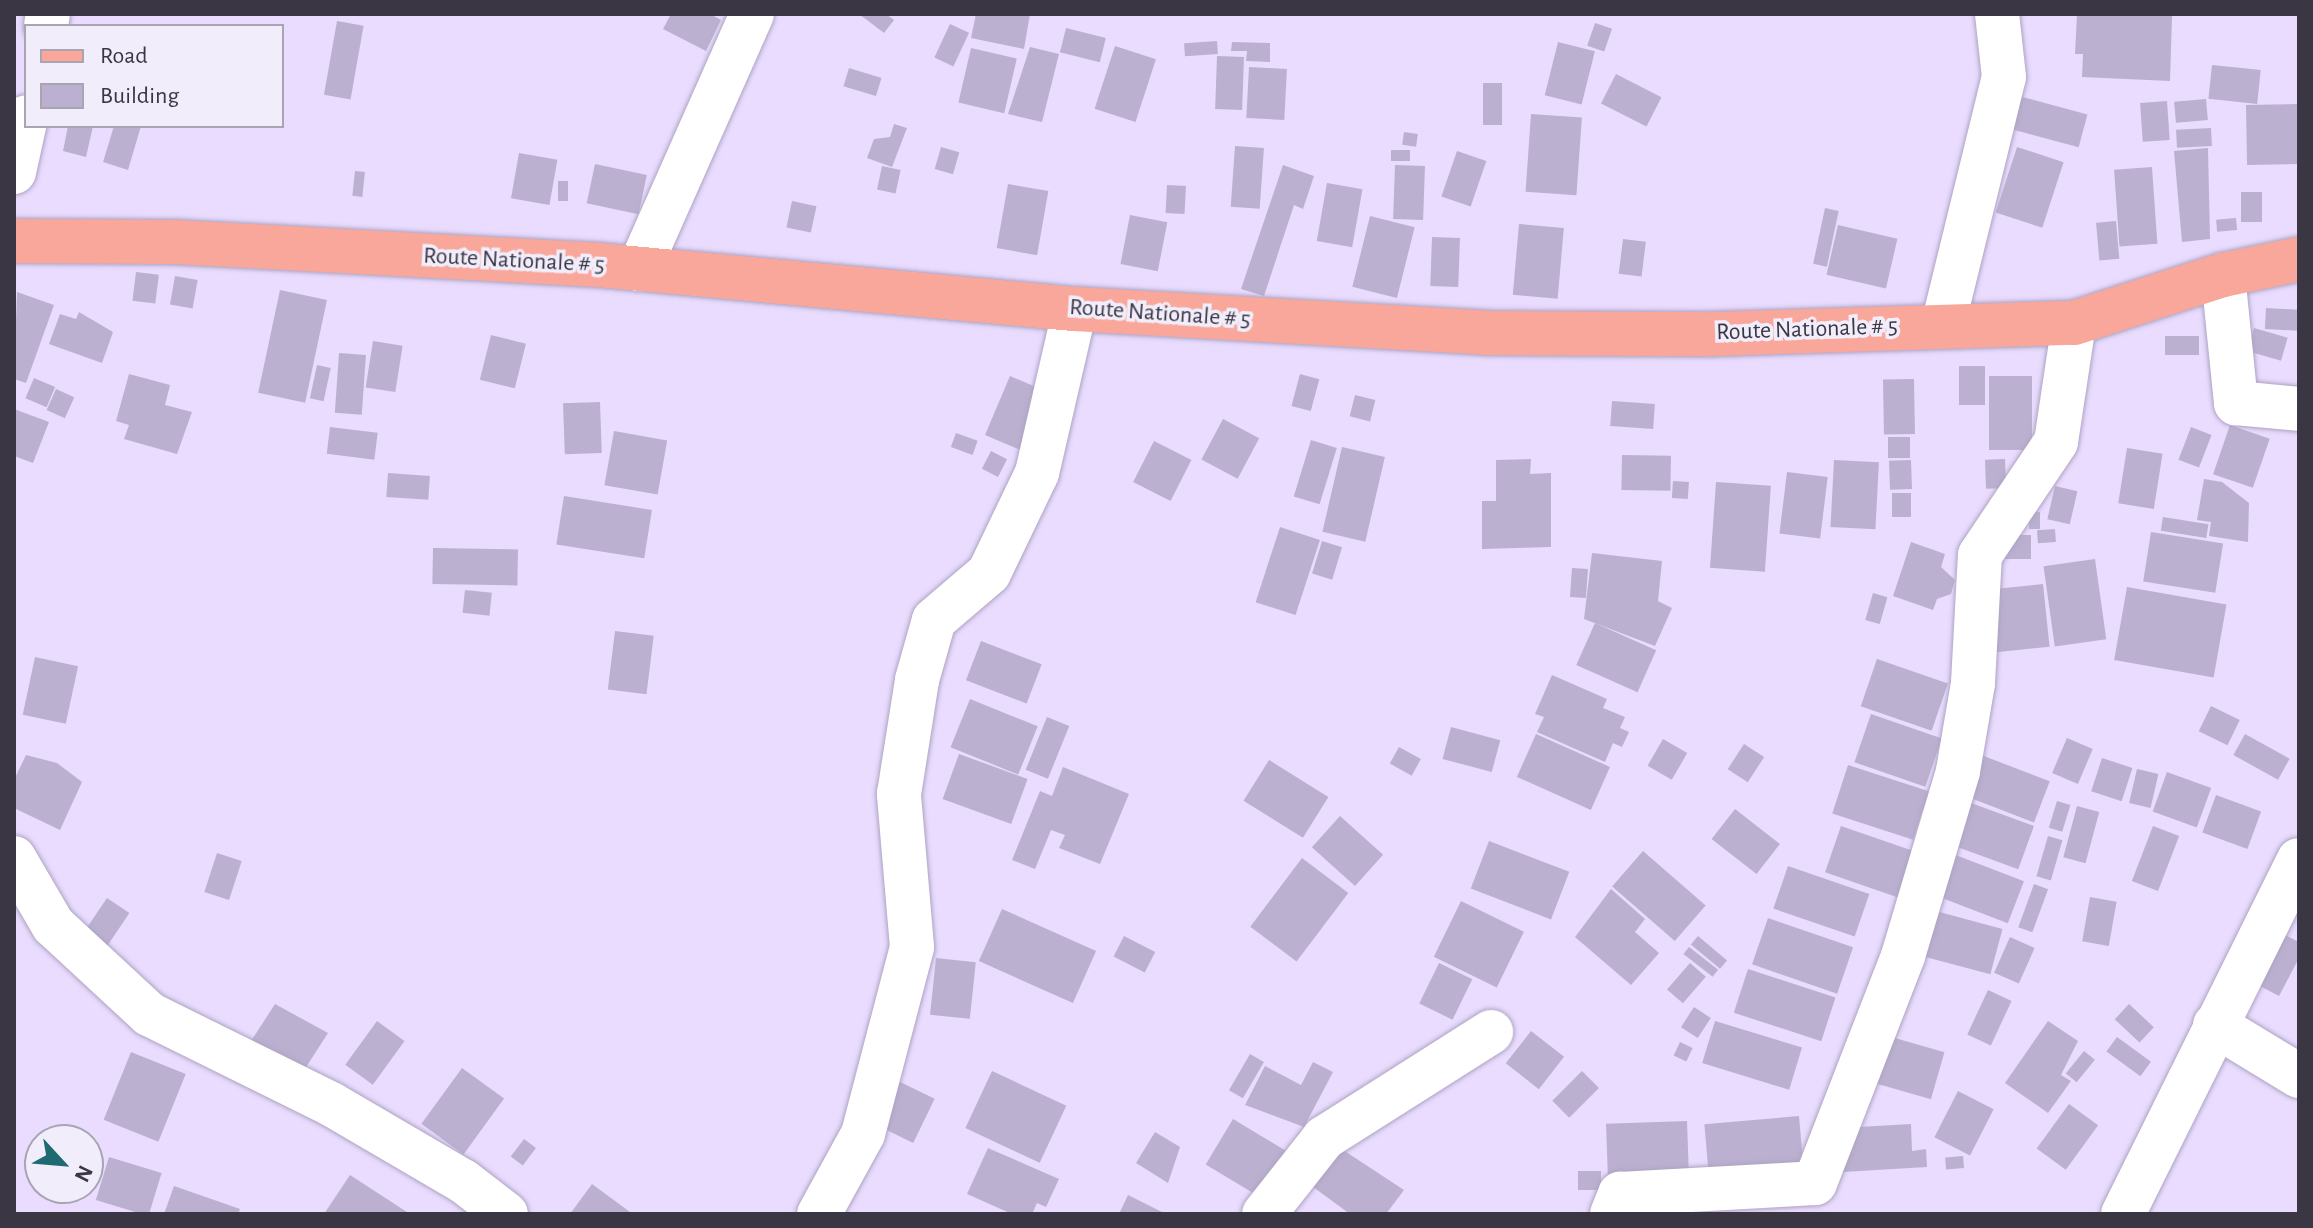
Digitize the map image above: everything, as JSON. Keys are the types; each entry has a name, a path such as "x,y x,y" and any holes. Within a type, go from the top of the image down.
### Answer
{"main road":[{"name":"Route Nationale # 5","path":"14,241 175,242 639,269 1075,309 1487,333 2074,323 2223,275 2299,259"}],"street":[{"path":"639,269 752,14"},
{"path":"1943,325 2004,77 1991,16"},
{"path":"14,172 24,126"},
{"path":"2223,275 2236,403 2299,409"},
{"path":"819,1214 863,1134 912,947 899,794 917,680 934,620 989,573 1037,473 1075,309"},
{"path":"1612,1214 1620,1194 1815,1183 1903,956 1958,771 1973,683 1980,555 2056,442 2074,323"},
{"path":"14,858 53,925 149,1014 331,1104 463,1181 506,1214"},
{"path":"2125,1213 2299,860"},
{"path":"2215,1025 2299,1076"},
{"path":"1264,1214 1324,1138 1491,1032"}],"building":[{"path":"671,14 710,14 721,20 706,51 663,29"},
{"path":"859,14 886,14 894,20 884,33"},
{"path":"976,14 1030,14 1024,49 971,38"},
{"path":"2077,14 2172,16 2170,81 2082,77 2083,54 2075,54"},
{"path":"337,21 364,26 351,100 324,95"},
{"path":"1595,23 1612,29 1604,52 1587,46"},
{"path":"950,24 969,33 953,66 934,58"},
{"path":"1066,28 1106,38 1100,62 1060,52"},
{"path":"1217,41 1218,54 1185,56 1184,43"},
{"path":"1232,42 1270,43 1270,62 1246,61 1247,51 1231,51"},
{"path":"1558,42 1595,51 1582,105 1545,95"},
{"path":"1115,46 1156,59 1136,122 1095,109"},
{"path":"1030,47 1059,54 1042,122 1008,114"},
{"path":"971,48 1017,59 1004,113 958,103"},
{"path":"1217,56 1244,57 1242,110 1215,109"},
{"path":"2212,65 2261,70 2257,104 2208,99"},
{"path":"1249,67 1287,69 1284,120 1246,118"},
{"path":"849,68 882,78 876,96 843,86"},
{"path":"1616,74 1661,97 1646,127 1601,103"},
{"path":"1483,83 1502,83 1502,125 1483,125"},
{"path":"2015,95 2087,114 2079,147 2006,128"},
{"path":"2206,99 2208,120 2176,123 2174,102"},
{"path":"2167,101 2170,140 2143,142 2140,103"},
{"path":"2297,104 2298,164 2247,165 2246,105"},
{"path":"1531,114 1582,118 1576,195 1526,192"},
{"path":"894,124 907,128 892,167 867,158 874,139 890,137"},
{"path":"68,128 93,128 86,157 63,151"},
{"path":"113,128 140,128 128,170 103,162"},
{"path":"2211,128 2212,146 2177,148 2176,130"},
{"path":"1404,132 1418,134 1416,147 1402,145"},
{"path":"1235,146 1264,148 1260,209 1231,207"},
{"path":"941,147 959,152 953,174 935,169"},
{"path":"2017,147 2064,162 2042,228 1996,213"},
{"path":"2208,148 2210,239 2182,242 2174,151"},
{"path":"1391,150 1410,150 1410,161 1391,161"},
{"path":"1457,151 1486,161 1471,206 1441,196"},
{"path":"519,153 557,160 549,205 511,198"},
{"path":"595,164 647,175 639,214 587,203"},
{"path":"1283,165 1314,176 1303,209 1294,205 1264,296 1241,289"},
{"path":"1395,165 1425,166 1423,220 1393,219"},
{"path":"882,166 901,170 896,193 877,189"},
{"path":"2152,167 2157,244 2119,246 2114,170"},
{"path":"355,171 365,172 362,197 352,196"},
{"path":"558,181 568,181 568,201 558,201"},
{"path":"1327,183 1362,189 1352,247 1317,241"},
{"path":"1008,184 1048,191 1037,255 997,248"},
{"path":"1167,185 1186,186 1185,214 1166,213"},
{"path":"2241,192 2262,192 2262,222 2241,222"},
{"path":"792,201 816,206 811,233 786,227"},
{"path":"1825,208 1839,211 1827,267 1813,264"},
{"path":"1130,215 1167,222 1158,271 1120,264"},
{"path":"1370,216 1415,227 1397,298 1352,287"},
{"path":"2236,218 2237,230 2217,232 2216,220"},
{"path":"2116,221 2119,259 2099,261 2096,223"},
{"path":"1519,224 1564,228 1558,299 1513,295"},
{"path":"1838,225 1897,239 1886,288 1827,275"},
{"path":"1432,237 1460,238 1458,287 1430,286"},
{"path":"1623,239 1646,242 1642,277 1619,274"},
{"path":"136,272 159,275 155,304 132,301"},
{"path":"175,276 198,280 193,309 170,305"},
{"path":"280,290 327,300 305,403 258,393"},
{"path":"17,292 54,305 26,383 14,379"},
{"path":"2266,308 2299,310 2298,331 2265,329"},
{"path":"79,312 113,332 102,363 49,344 60,314 76,319"},
{"path":"2254,328 2288,338 2281,361 2247,351"},
{"path":"491,335 526,344 515,388 480,380"},
{"path":"2165,336 2199,336 2199,355 2165,355"},
{"path":"373,341 403,346 395,392 366,387"},
{"path":"339,353 366,355 362,415 335,413"},
{"path":"317,365 331,368 324,401 310,398"},
{"path":"1959,366 1985,366 1985,405 1959,405"},
{"path":"129,374 170,385 165,405 192,412 177,454 124,439 129,425 116,421"},
{"path":"1300,374 1319,379 1311,411 1291,406"},
{"path":"1010,376 1045,391 1020,450 985,435"},
{"path":"1989,376 2032,376 2032,450 1989,450"},
{"path":"34,378 55,387 47,407 25,398"},
{"path":"1914,379 1915,434 1884,435 1883,380"},
{"path":"56,389 74,397 65,418 47,410"},
{"path":"1355,395 1375,400 1370,421 1350,416"},
{"path":"1612,401 1655,404 1653,429 1610,426"},
{"path":"600,402 602,453 565,454 563,403"},
{"path":"14,409 49,422 33,463 14,456"},
{"path":"1223,419 1259,438 1238,479 1201,460"},
{"path":"2230,425 2270,439 2253,488 2213,474"},
{"path":"330,427 378,433 374,460 327,454"},
{"path":"2191,427 2212,435 2199,468 2178,460"},
{"path":"614,431 667,440 658,495 604,485"},
{"path":"956,433 978,441 972,455 951,447"},
{"path":"1888,437 1910,437 1910,458 1888,458"},
{"path":"1311,440 1337,448 1320,504 1294,496"},
{"path":"1154,441 1191,460 1171,501 1133,482"},
{"path":"1342,447 1385,457 1365,542 1322,532"},
{"path":"2127,448 2163,454 2154,509 2118,503"},
{"path":"991,451 1007,459 998,477 982,469"},
{"path":"1622,455 1671,456 1670,491 1621,490"},
{"path":"1531,459 1530,474 1551,473 1551,547 1482,549 1482,501 1496,501 1496,460"},
{"path":"2005,459 2006,488 1986,489 1985,460"},
{"path":"1834,460 1879,462 1875,529 1830,527"},
{"path":"1911,460 1912,489 1890,490 1889,461"},
{"path":"1787,472 1828,477 1820,539 1779,534"},
{"path":"388,473 430,476 428,500 386,497"},
{"path":"2204,479 2222,482 2249,503 2248,542 2209,536 2211,522 2197,520"},
{"path":"1673,481 1689,482 1688,499 1672,498"},
{"path":"1716,482 1771,486 1765,572 1710,568"},
{"path":"2055,486 2077,491 2070,524 2047,519"},
{"path":"1892,493 1911,493 1911,517 1892,517"},
{"path":"564,496 652,510 644,558 556,544"},
{"path":"2029,512 2040,512 2040,529 2029,529"},
{"path":"2163,517 2208,524 2206,538 2161,531"},
{"path":"1280,527 1320,540 1296,615 1256,602"},
{"path":"2055,529 2056,542 2038,543 2037,530"},
{"path":"2151,532 2223,543 2215,593 2143,581"},
{"path":"1999,535 2031,535 2031,559 1999,559"},
{"path":"1322,541 1342,547 1332,580 1312,574"},
{"path":"1911,542 1945,554 1941,567 1955,580 1951,594 1937,599 1933,610 1893,596"},
{"path":"433,548 518,549 517,585 432,584"},
{"path":"1592,553 1662,561 1658,601 1672,608 1655,646 1584,619"},
{"path":"2095,559 2106,639 2055,646 2044,566"},
{"path":"1572,568 1588,569 1586,598 1570,597"},
{"path":"2043,584 2050,647 1987,653 1980,591"},
{"path":"2127,587 2226,605 2214,677 2114,660"},
{"path":"465,590 492,593 489,616 463,613"},
{"path":"1873,593 1887,597 1880,624 1865,620"},
{"path":"1595,623 1656,650 1637,692 1576,665"},
{"path":"615,631 654,636 647,694 608,690"},
{"path":"981,641 1042,664 1027,704 966,680"},
{"path":"35,657 78,666 66,724 23,715"},
{"path":"1877,659 1948,683 1932,731 1861,706"},
{"path":"1552,675 1607,699 1603,708 1625,717 1620,728 1629,732 1622,747 1613,743 1605,762 1537,732 1544,717 1535,714"},
{"path":"970,699 1038,726 1018,775 951,747"},
{"path":"2211,706 2240,720 2227,745 2199,731"},
{"path":"1871,714 1942,738 1925,787 1854,762"},
{"path":"1047,717 1069,726 1048,779 1026,770"},
{"path":"1451,727 1500,740 1492,772 1442,759"},
{"path":"1536,734 1610,767 1591,810 1517,777"},
{"path":"2245,734 2290,759 2278,780 2233,755"},
{"path":"2067,738 2093,749 2078,784 2052,773"},
{"path":"1663,739 1687,753 1672,780 1648,766"},
{"path":"1744,744 1764,757 1748,782 1728,769"},
{"path":"1399,747 1421,759 1412,776 1390,764"},
{"path":"1976,753 2050,781 2034,822 1960,794"},
{"path":"959,754 1028,779 1011,824 943,799"},
{"path":"26,755 57,763 82,782 60,830 14,808 14,780"},
{"path":"2102,758 2132,768 2122,801 2091,791"},
{"path":"1269,760 1328,797 1303,838 1244,801"},
{"path":"1848,765 1929,791 1913,840 1832,814"},
{"path":"1063,767 1129,794 1100,864 1059,848 1065,835 1051,830 1035,869 1012,860 1040,791 1052,796"},
{"path":"2137,769 2158,774 2151,808 2129,803"},
{"path":"2167,772 2211,788 2197,828 2153,811"},
{"path":"2216,795 2261,811 2247,849 2202,833"},
{"path":"2057,801 2070,805 2062,832 2049,828"},
{"path":"1971,803 2034,826 2018,869 1955,846"},
{"path":"2077,806 2099,812 2085,863 2063,857"},
{"path":"1735,809 1780,844 1757,874 1712,839"},
{"path":"1340,816 1383,855 1355,886 1312,847"},
{"path":"1841,826 1915,851 1899,898 1825,872"},
{"path":"2153,826 2179,836 2158,891 2132,881"},
{"path":"2048,836 2062,840 2051,881 2036,876"},
{"path":"1489,841 1569,872 1551,919 1471,889"},
{"path":"1643,851 1706,905 1675,941 1612,886"},
{"path":"217,853 242,861 229,900 204,892"},
{"path":"1953,854 2024,881 2008,923 1937,896"},
{"path":"1302,858 1348,893 1297,962 1250,927"},
{"path":"1788,866 1869,894 1855,937 1773,909"},
{"path":"2034,884 2048,889 2032,932 2018,927"},
{"path":"1611,889 1645,919 1635,932 1659,953 1631,985 1575,937"},
{"path":"2090,897 2117,902 2109,946 2082,941"},
{"path":"107,898 129,913 104,950 82,935"},
{"path":"1461,901 1524,932 1497,987 1434,957"},
{"path":"1002,909 1096,951 1073,1003 979,961"},
{"path":"1932,910 2003,929 1990,974 1920,955"},
{"path":"1768,918 1853,947 1837,994 1752,964"},
{"path":"2285,935 2299,942 2299,958 2279,996 2258,985"},
{"path":"1124,936 1155,952 1145,972 1114,956"},
{"path":"1698,936 1727,960 1720,969 1691,944"},
{"path":"2010,937 2035,948 2019,984 1994,973"},
{"path":"1689,947 1718,970 1713,977 1683,954"},
{"path":"936,958 976,962 970,1019 930,1015"},
{"path":"1439,963 1472,979 1453,1020 1419,1003"},
{"path":"1690,963 1706,977 1683,1003 1667,989"},
{"path":"1748,969 1835,997 1821,1041 1734,1013"},
{"path":"1988,990 2012,1001 1991,1045 1967,1034"},
{"path":"275,1004 328,1033 301,1075 246,1049"},
{"path":"2129,1004 2154,1027 2140,1043 2115,1019"},
{"path":"1694,1007 1711,1018 1698,1038 1681,1027"},
{"path":"377,1021 405,1041 373,1085 345,1065"},
{"path":"1715,1021 1802,1048 1789,1090 1702,1063"},
{"path":"2048,1021 2078,1041 2061,1075 2071,1081 2048,1113 2005,1083"},
{"path":"1531,1031 1564,1057 1539,1089 1506,1063"},
{"path":"1881,1034 1944,1052 1931,1099 1867,1081"},
{"path":"2117,1037 2151,1062 2140,1076 2106,1052"},
{"path":"1680,1042 1693,1048 1686,1062 1674,1056"},
{"path":"2084,1051 2095,1060 2077,1082 2066,1074"},
{"path":"131,1052 186,1074 158,1142 104,1120"},
{"path":"1250,1054 1264,1062 1243,1098 1229,1090"},
{"path":"1313,1062 1333,1072 1304,1127 1245,1105 1265,1066 1301,1085"},
{"path":"462,1068 504,1099 464,1154 421,1124"},
{"path":"992,1071 1066,1106 1040,1163 965,1128"},
{"path":"1582,1071 1599,1088 1569,1118 1552,1101"},
{"path":"896,1080 935,1099 913,1143 875,1124"},
{"path":"1958,1091 1994,1109 1970,1155 1934,1137"},
{"path":"2069,1104 2098,1125 2066,1170 2037,1148"},
{"path":"1799,1116 1804,1175 1710,1183 1704,1124"},
{"path":"1233,1119 1289,1152 1261,1198 1206,1164"},
{"path":"1687,1121 1689,1181 1608,1184 1606,1124"},
{"path":"1911,1124 1912,1151 1926,1149 1927,1167 1843,1172 1841,1128"},
{"path":"1155,1132 1180,1147 1168,1183 1136,1163"},
{"path":"524,1139 536,1148 523,1166 511,1157"},
{"path":"1337,1146 1404,1190 1386,1214 1350,1214 1309,1184"},
{"path":"988,1148 1059,1179 1046,1207 1037,1203 1032,1214 1012,1214 967,1194"},
{"path":"1963,1156 1964,1168 1946,1170 1945,1158"},
{"path":"109,1157 162,1173 149,1214 104,1203 104,1173"},
{"path":"1578,1171 1601,1171 1601,1190 1578,1190"},
{"path":"350,1175 410,1214 324,1214"},
{"path":"592,1184 630,1212 570,1214"},
{"path":"174,1186 240,1209 238,1214 164,1214"},
{"path":"1128,1195 1166,1214 1119,1214"}]}
